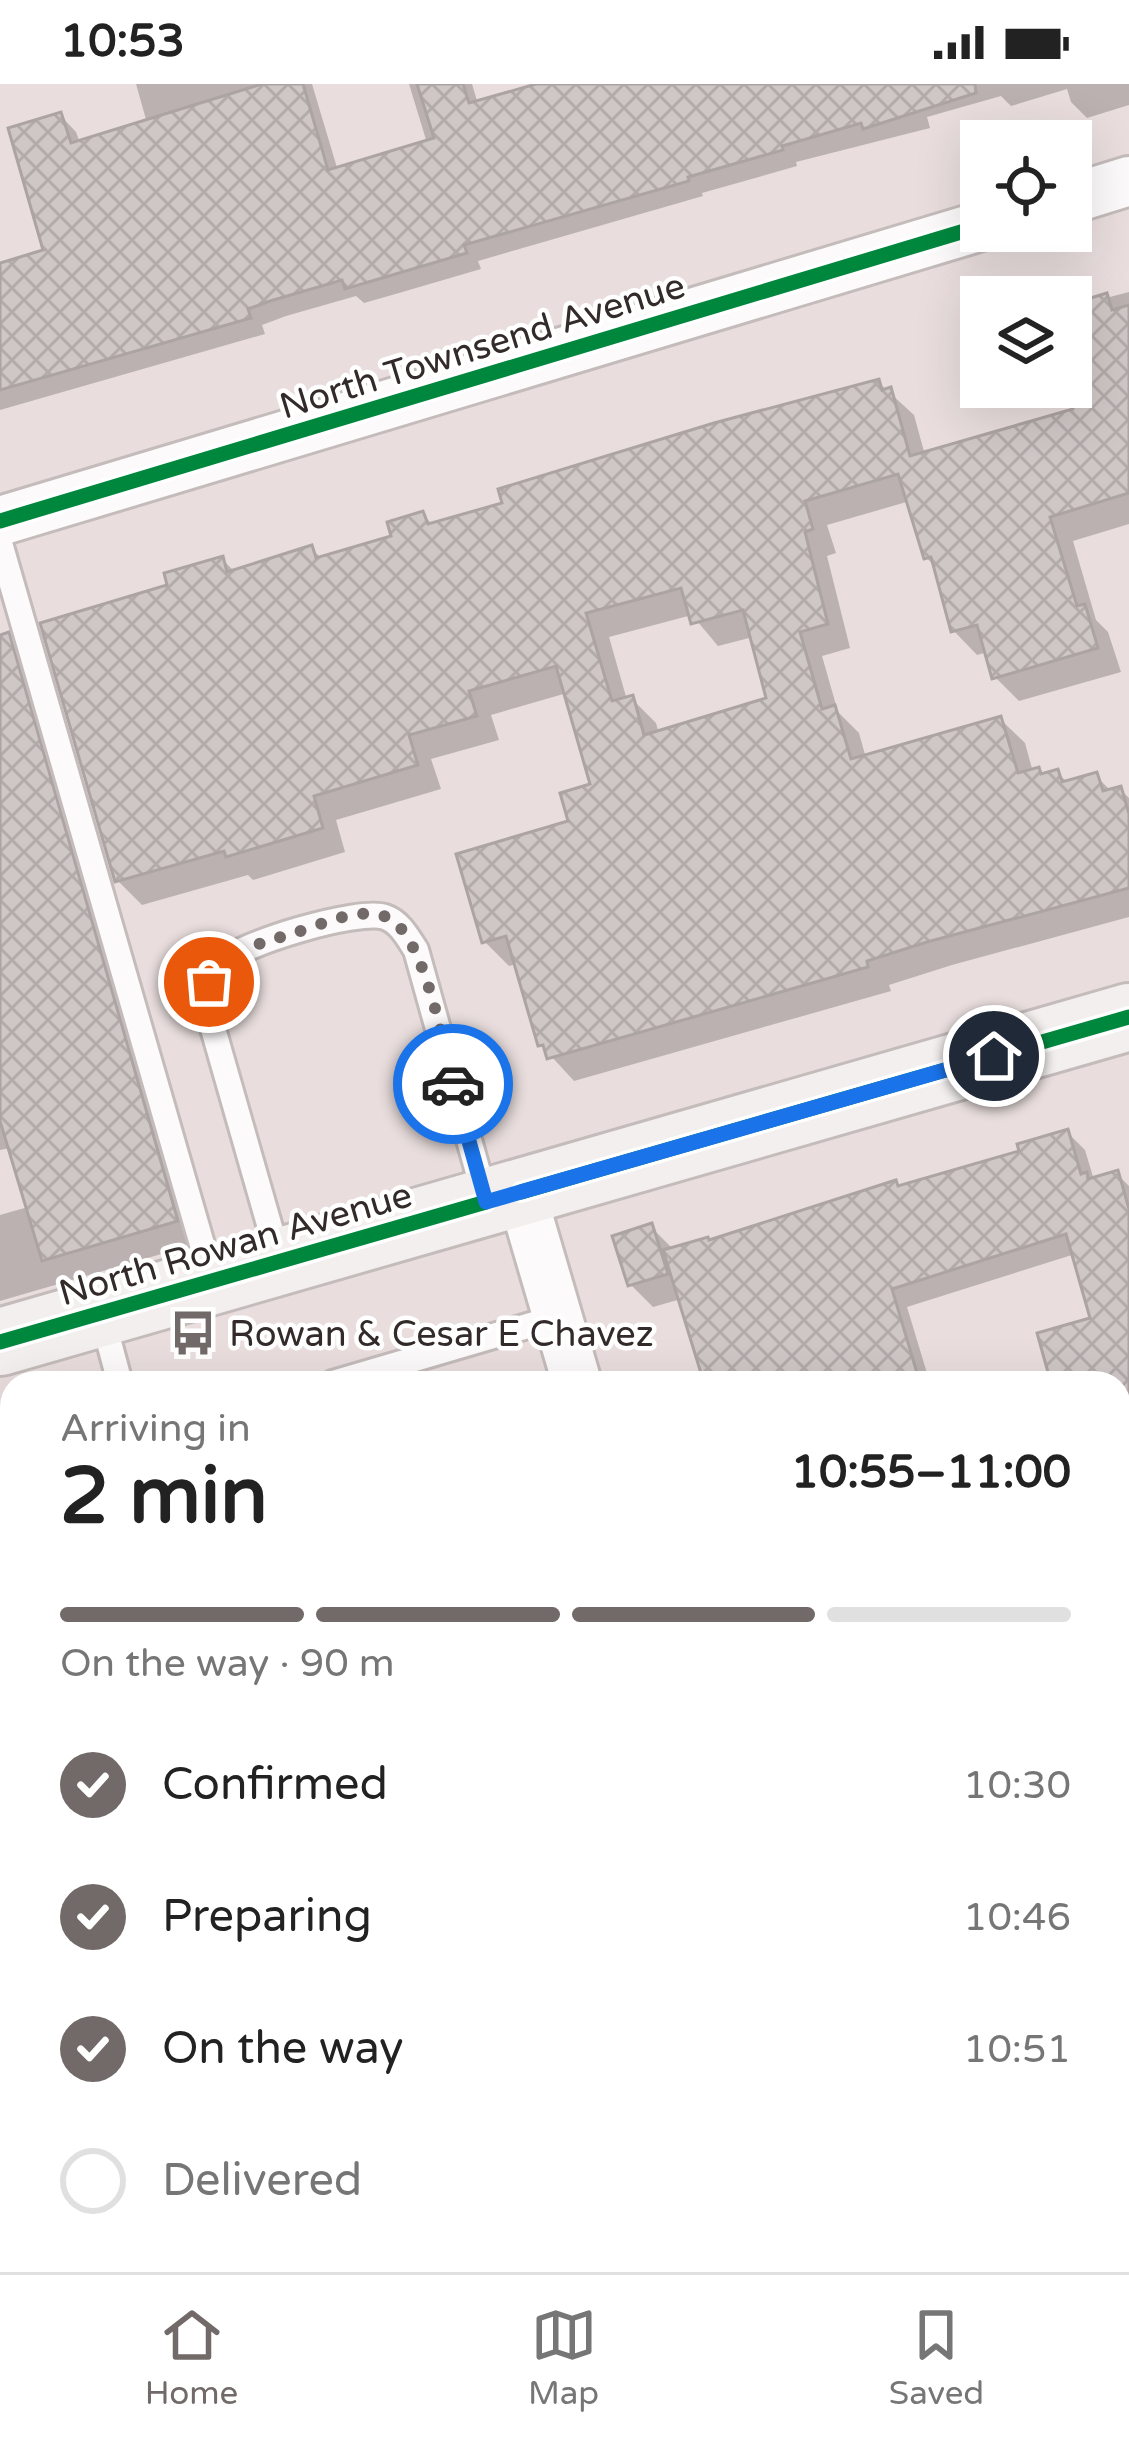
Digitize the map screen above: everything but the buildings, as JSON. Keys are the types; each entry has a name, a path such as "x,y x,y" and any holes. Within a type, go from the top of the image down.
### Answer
{"street":[{"path":"1092,193 1129,182"},
{"name":"North Townsend Avenue","path":"0,521 960,232"},
{"name":"North Rowan Avenue","path":"0,1342 1129,1017"},
{"path":"504,1197 557,1317 573,1371"}],"lane":[{"path":"0,544 212,1281"},
{"path":"280,1262 210,1018 209,982 221,962 244,949 356,914 382,915 396,922 416,950 504,1197"},
{"path":"100,1313 117,1371"},
{"path":"374,1371 557,1317"}],"cycle path":[{"path":"0,521 960,232"},
{"path":"521,1192 1129,1017"},
{"path":"0,1342 486,1202"}],"way so far":[{"path":"209,982 221,962 244,949 356,914 382,915 396,922 416,950 453,1084"}],"place":[{"name":"Rowan & Cesar E Chavez","path":"193,1333"}],"route":[{"path":"453,1084 486,1202 994,1056"}]}
